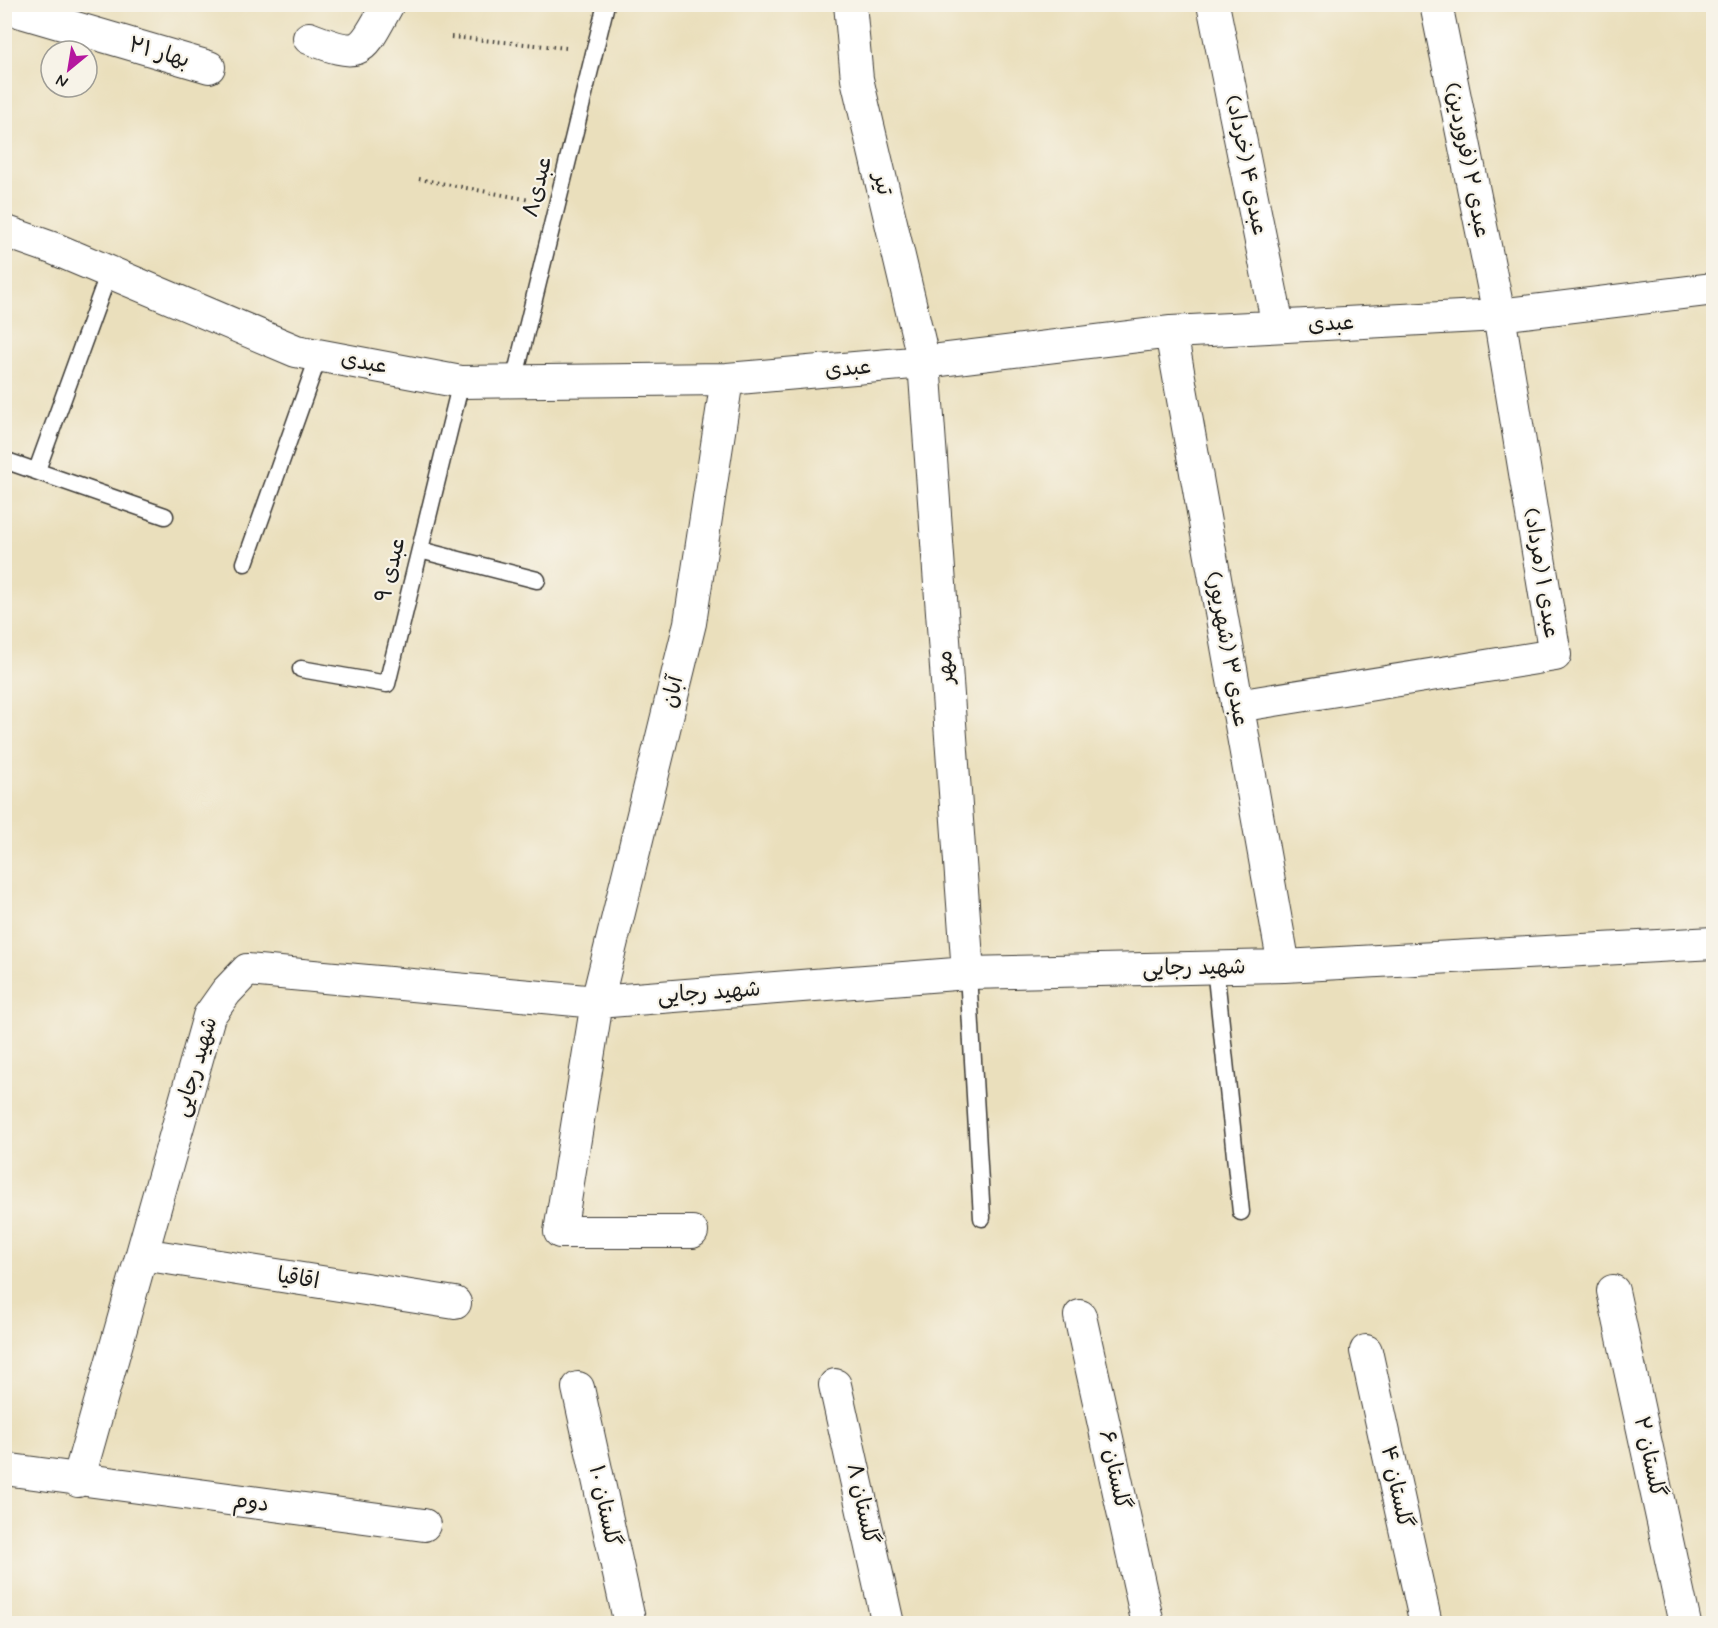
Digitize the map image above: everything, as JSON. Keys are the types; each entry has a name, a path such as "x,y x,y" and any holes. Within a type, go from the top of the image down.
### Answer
{"street":[{"path":"309,38 344,51 356,50 369,39 388,4"},
{"name":"تیر","path":"850,4 857,79 924,362"},
{"name":"عبدی ۴ (خرداد)","path":"1213,4 1278,326"},
{"name":"عبدی ۲ (فروردین)","path":"1436,4 1499,315"},
{"name":"بهار ۲۱","path":"4,7 209,67"},
{"name":"عبدی","path":"4,231 109,272 296,351 461,382 727,379 924,362 1170,332 1499,315 1713,289"},
{"name":"عبدی ۱ (مرداد)","path":"1237,706 1555,655 1499,315"},
{"name":"عبدی ۳ (شهریور)","path":"1170,332 1284,966"},
{"name":"مهر","path":"924,362 968,972"},
{"name":"آبان","path":"692,1232 560,1232 597,1002 690,623 727,379"},
{"name":"شهید رجایی","path":"78,1481 209,1016 226,992 247,970 597,1002 968,972 1284,966 1713,943"},
{"name":"اقاقیا","path":"142,1254 455,1303"},
{"name":"گلستان ۲","path":"1613,1291 1685,1623"},
{"name":"گلستان ۶","path":"1080,1316 1148,1623"},
{"name":"گلستان ۴","path":"1366,1352 1426,1623"},
{"name":"گلستان ۸","path":"836,1385 888,1623"},
{"name":"گلستان ۱۰","path":"578,1388 630,1623"},
{"name":"دوم","path":"4,1469 78,1481 424,1525"}],"lane":[{"name":"عبدی۸","path":"514,381 606,4"},
{"path":"37,470 109,272"},
{"path":"245,563 319,355"},
{"name":"عبدی ۹","path":"301,669 387,684 461,382"},
{"path":"4,460 165,516"},
{"path":"420,550 537,580"},
{"path":"1215,968 1241,1212"},
{"path":"968,972 982,1218"}],"path":[{"path":"451,37 595,51"},
{"path":"418,179 557,204"}]}
